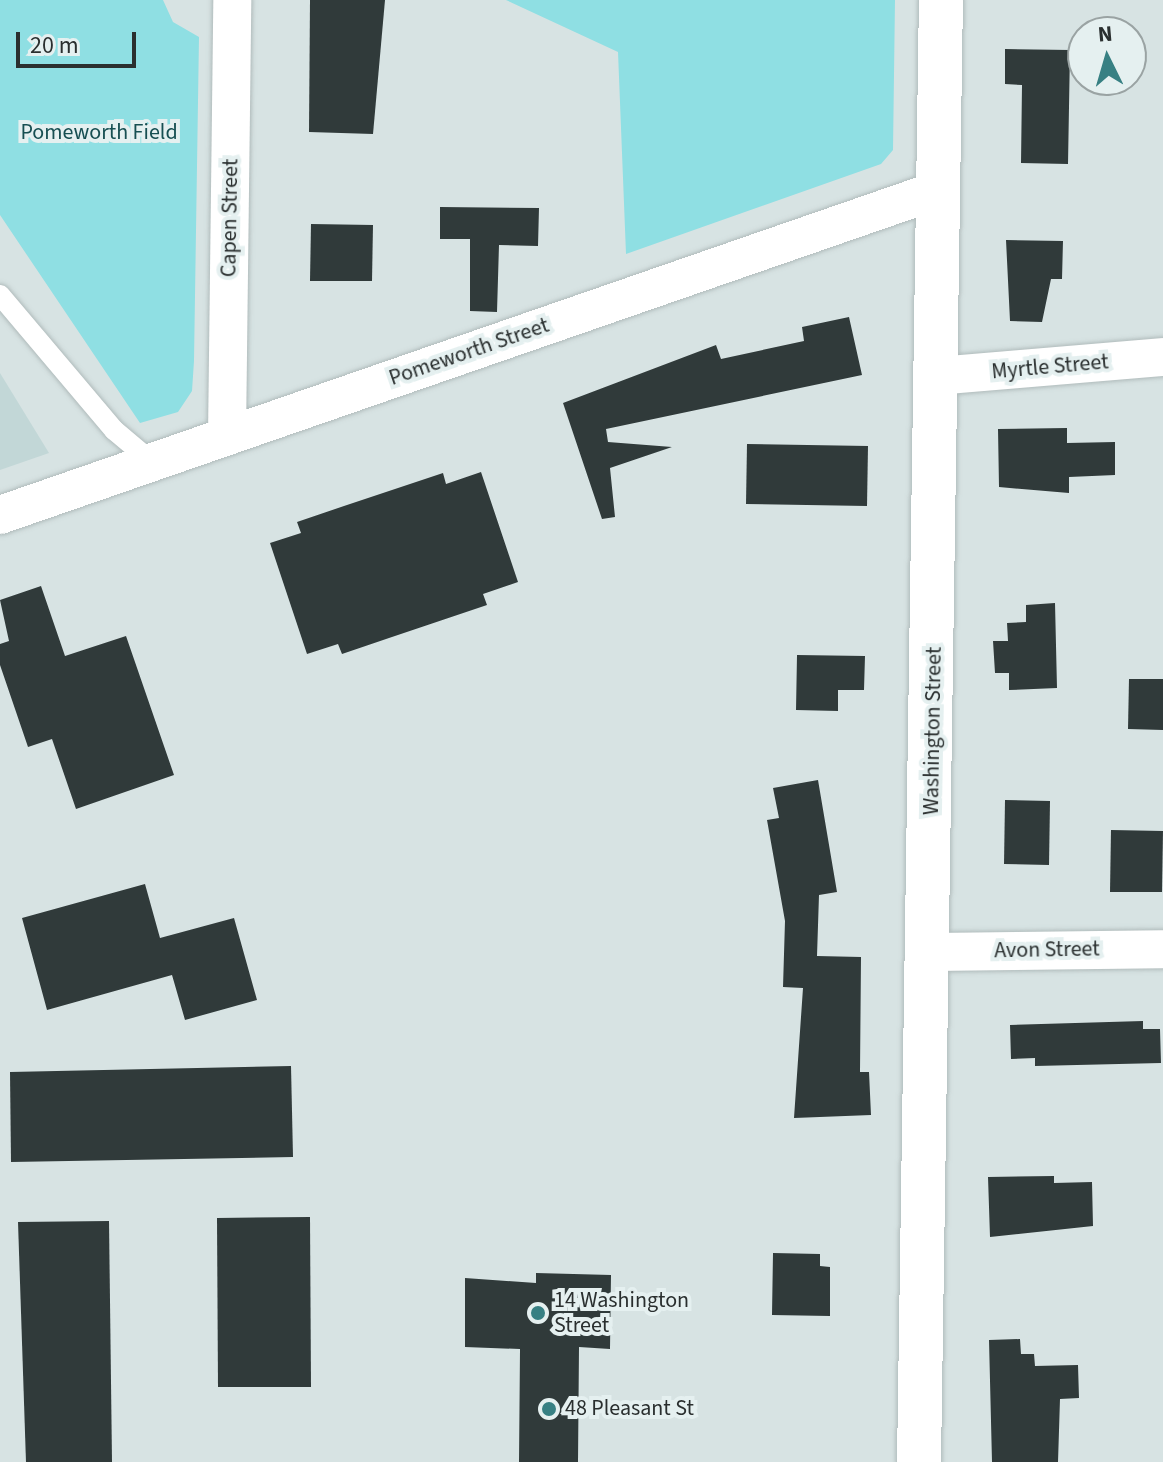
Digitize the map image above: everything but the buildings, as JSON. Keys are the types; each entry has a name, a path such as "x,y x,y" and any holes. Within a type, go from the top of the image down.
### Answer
{"street":[{"name":"Capen Street","path":"227,436 232,0"},
{"name":"Washington Street","path":"919,1462 931,952 941,0"},
{"name":"Pomeworth Street","path":"0,515 938,190"},
{"name":"Myrtle Street","path":"936,376 1163,357"},
{"name":"Avon Street","path":"931,952 1163,949"}],"lane":[{"path":"0,295 114,430 152,462"}],"shaded area":[{"path":"0,373 49,453 0,470"}],"green space":[{"name":"Pomeworth Field","path":"0,0 163,0 173,22 199,37 194,361 192,391 178,412 140,423 0,215"},
{"path":"506,0 895,0 893,150 881,164 626,254 618,52"}],"place":[{"name":"14 Washington Street","path":"538,1313"},
{"name":"48 Pleasant St","path":"549,1409"}]}
